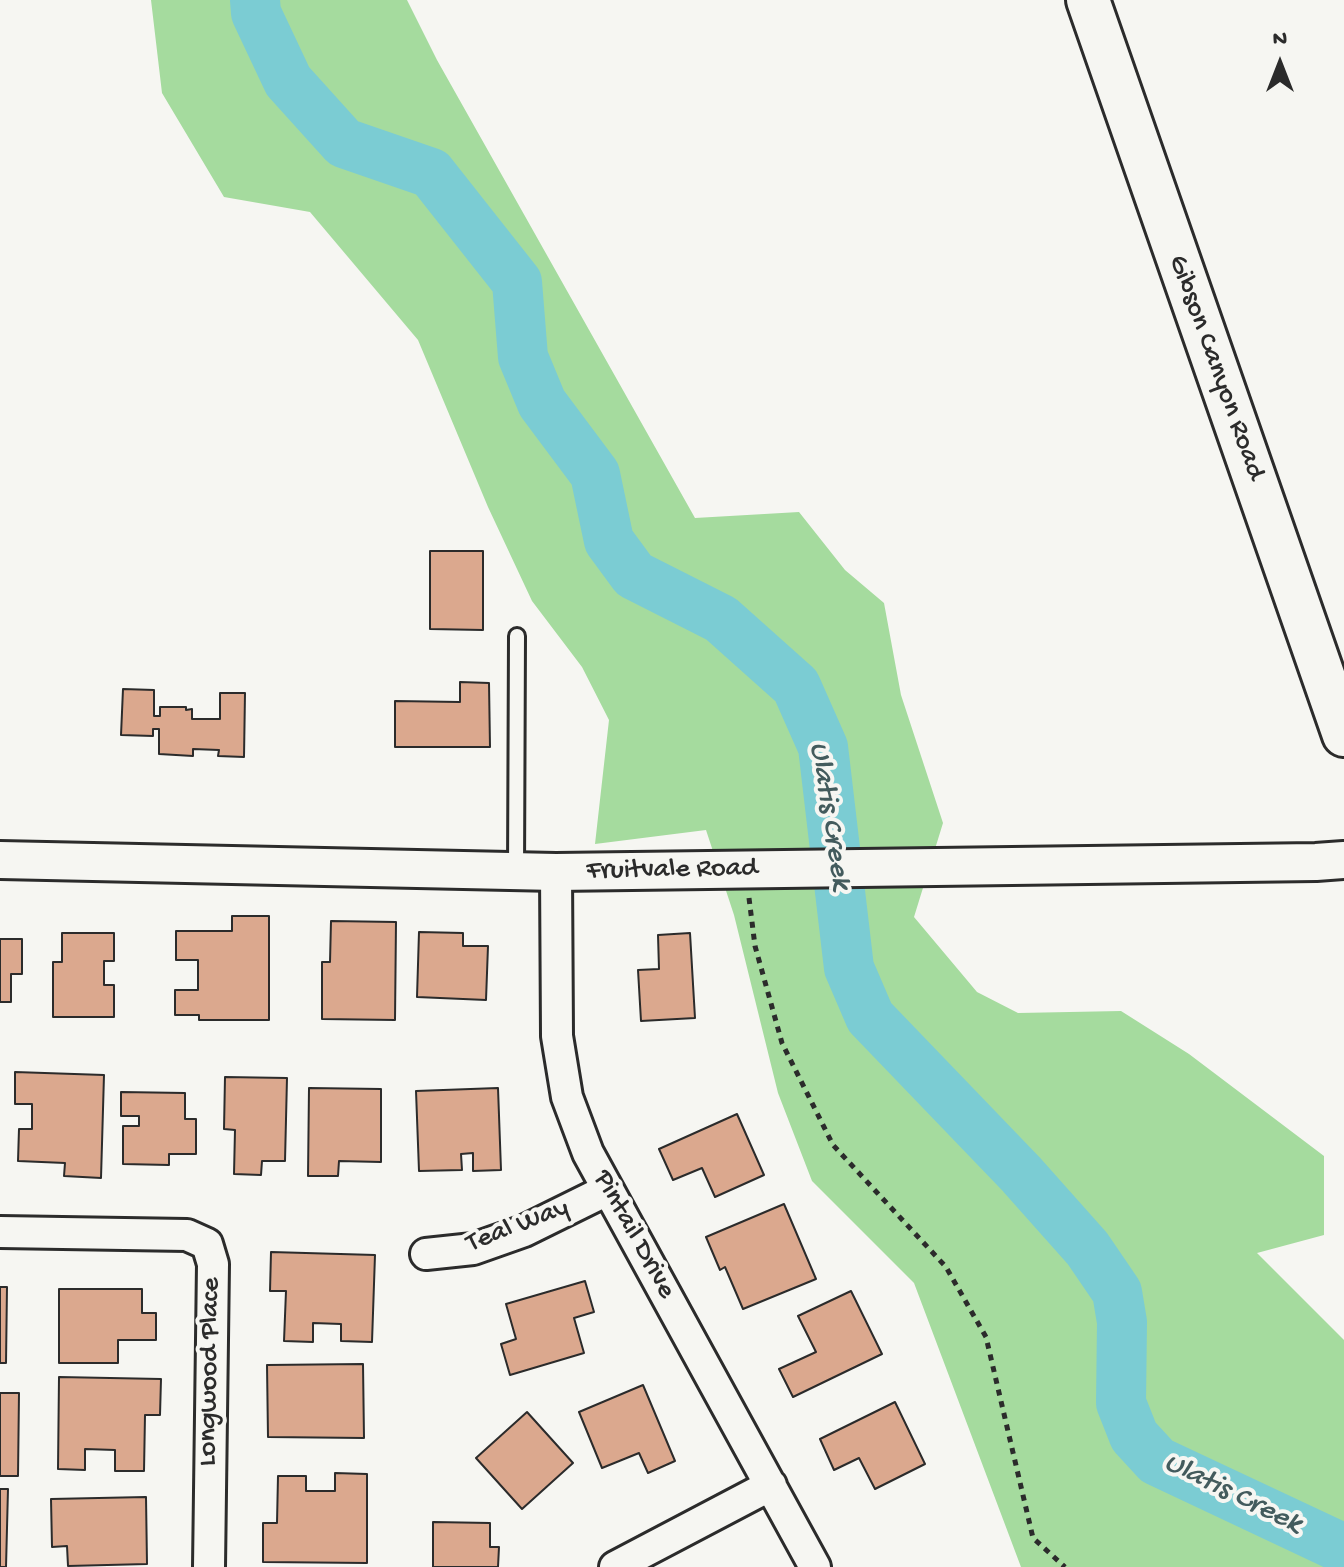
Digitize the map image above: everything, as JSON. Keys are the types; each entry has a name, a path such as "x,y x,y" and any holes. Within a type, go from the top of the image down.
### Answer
{"main road":[{"name":"Gibson Canyon Road","path":"1088,0 1344,735"}],"street":[{"name":"Fruitvale Road","path":"0,860 516,872 1344,860"},
{"name":"Pintail Drive","path":"556,872 557,1036 567,1097 588,1153 607,1190 815,1567"},
{"name":"Teal Way","path":"426,1254 473,1249 524,1231 607,1190"},
{"name":"Longwood Place","path":"0,1232 187,1235 207,1244 213,1264 209,1567"},
{"path":"615,1567 771,1485"}],"lane":[{"path":"516,872 517,636"}],"path":[{"path":"763,870 755,946 782,1043 833,1145 946,1267 986,1337 1033,1538 1065,1567"}],"green space":[{"path":"151,0 407,0 437,60 695,518 799,512 845,570 884,603 901,695 943,823 914,917 977,992 1018,1013 1121,1011 1189,1054 1324,1156 1324,1235 1257,1253 1344,1340 1344,1567 1021,1567 914,1283 812,1181 778,1093 734,915 706,830 595,844 609,720 582,667 532,601 488,507 418,340 310,212 224,197 162,93"}],"building":[{"path":"430,551 483,551 483,630 430,629"},
{"path":"460,682 489,683 490,747 395,747 395,701 460,702"},
{"path":"123,689 154,690 154,716 160,716 160,707 186,707 186,710 192,709 192,719 220,719 220,693 245,693 244,757 218,756 219,750 193,749 193,756 159,754 159,729 153,729 153,736 121,735"},
{"path":"232,916 269,916 269,1020 199,1020 199,1015 175,1015 175,990 198,990 198,960 176,960 176,931 232,931"},
{"path":"331,921 396,922 395,1020 322,1019 322,962 330,962"},
{"path":"419,932 463,933 463,946 488,946 486,1000 417,997"},
{"path":"62,933 114,933 114,961 104,961 104,985 114,985 114,1017 53,1017 53,962 62,962"},
{"path":"690,933 695,1018 641,1021 638,970 659,969 658,935"},
{"path":"0,939 22,939 22,974 11,974 11,1002 0,1002"},
{"path":"15,1072 104,1075 101,1178 64,1176 65,1163 18,1161 19,1129 32,1129 32,1104 15,1104"},
{"path":"225,1077 287,1078 285,1161 262,1161 261,1175 234,1174 235,1130 224,1129"},
{"path":"309,1088 381,1089 381,1162 339,1161 338,1176 308,1176"},
{"path":"498,1088 501,1170 473,1171 473,1153 461,1154 462,1170 419,1171 416,1091"},
{"path":"121,1092 185,1093 185,1119 196,1119 196,1154 169,1154 169,1165 123,1164 123,1126 139,1126 139,1116 121,1116"},
{"path":"737,1114 764,1175 715,1197 702,1168 673,1180 659,1149"},
{"path":"784,1204 816,1279 743,1309 725,1267 720,1270 706,1237"},
{"path":"271,1252 375,1255 372,1342 341,1341 341,1324 313,1323 313,1342 284,1341 286,1291 270,1291"},
{"path":"585,1281 594,1312 574,1318 584,1353 510,1375 501,1344 516,1339 506,1304"},
{"path":"0,1287 7,1287 6,1363 0,1363"},
{"path":"59,1289 142,1289 142,1313 156,1313 156,1340 118,1340 118,1363 59,1363"},
{"path":"851,1291 882,1354 793,1397 779,1369 816,1352 798,1316"},
{"path":"363,1364 364,1438 268,1437 267,1365"},
{"path":"59,1377 161,1379 160,1415 145,1415 144,1471 115,1471 115,1450 85,1449 85,1470 58,1469"},
{"path":"643,1385 675,1461 648,1473 639,1453 602,1468 579,1412"},
{"path":"0,1393 19,1393 18,1476 0,1476"},
{"path":"895,1402 925,1464 875,1489 859,1458 834,1470 820,1439"},
{"path":"527,1412 573,1463 522,1509 476,1458"},
{"path":"335,1473 367,1474 367,1563 263,1562 263,1523 277,1523 278,1476 306,1476 306,1491 335,1491"},
{"path":"0,1489 8,1489 6,1567 0,1567"},
{"path":"146,1497 147,1564 68,1566 67,1546 52,1547 51,1499"},
{"path":"433,1522 490,1523 490,1547 499,1547 498,1567 433,1567"}],"waterway":[{"name":"Ulatis Creek","path":"255,0 256,13 288,81 344,143 431,173 517,282 523,357 542,403 595,474 609,541 634,575 721,619 796,686 823,747 849,968 870,1017 1022,1175 1087,1248 1117,1292 1122,1322 1121,1403 1134,1436 1157,1461 1344,1549"}]}
